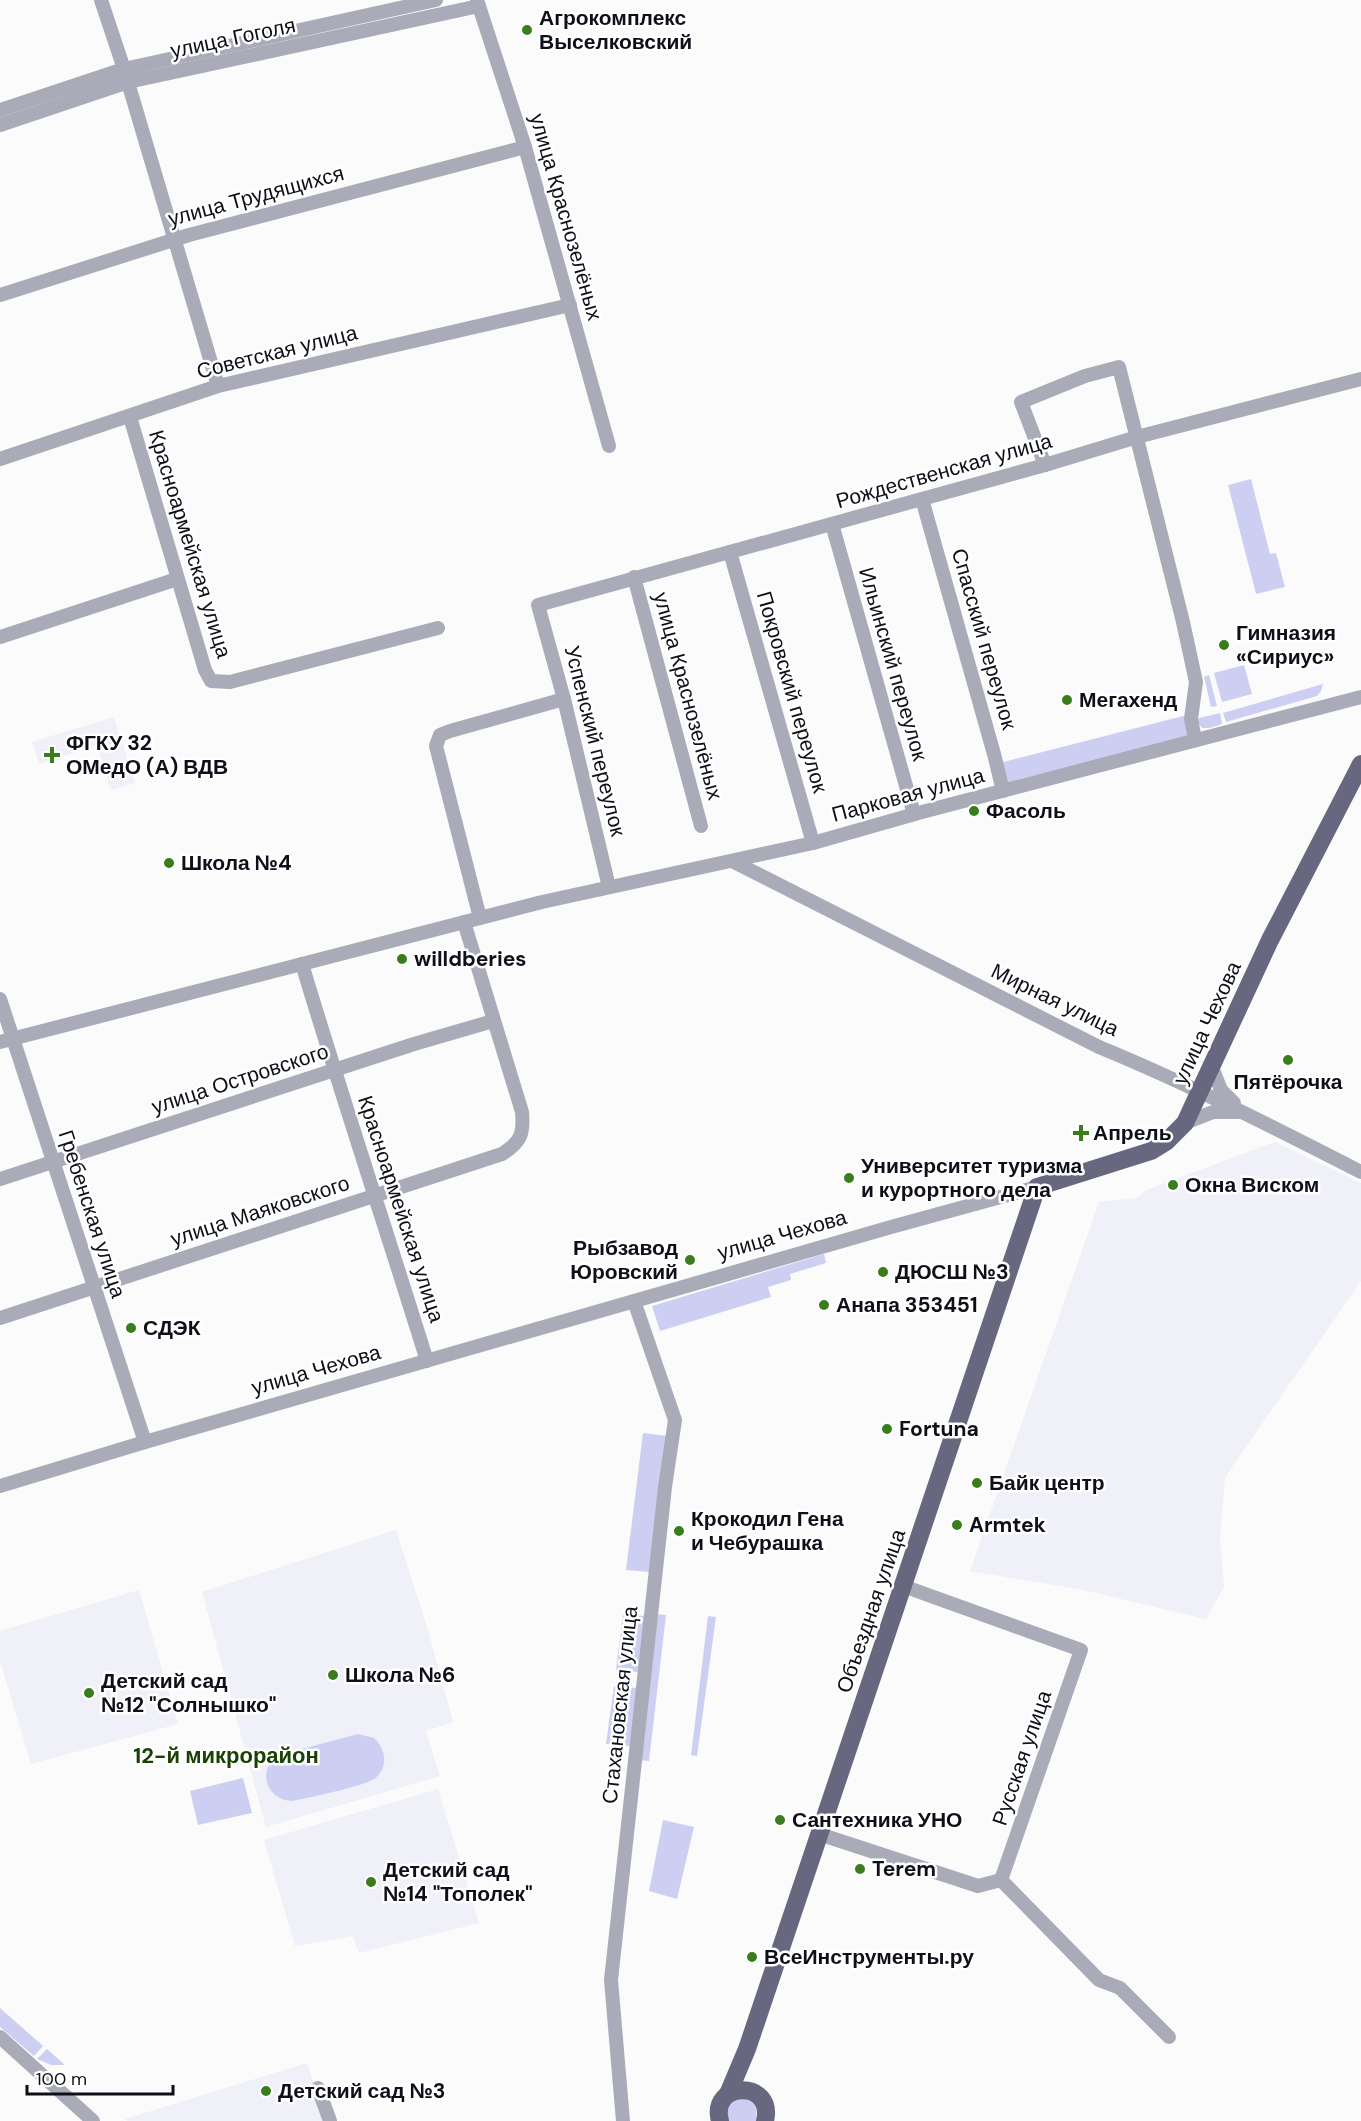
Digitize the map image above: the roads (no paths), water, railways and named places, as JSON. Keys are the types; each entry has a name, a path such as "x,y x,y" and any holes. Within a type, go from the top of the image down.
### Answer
{"main road":[{"name":"улица Чехова","path":"1037,1187 1151,1151 1167,1141 1185,1123 1270,940 1361,764"},
{"name":"Объездная улица","path":"718,2112 747,2049 1037,1187"},
{"path":"747,2049 750,2077 762,2099 766,2112 765,2121"},
{"path":"718,2112 734,2090 750,2090 762,2099"}],"street":[{"path":"101,0 126,76 218,386"},
{"name":"улица Гоголя","path":"0,110 126,76 436,0"},
{"name":"улица Гоголя","path":"0,125 126,76 478,3"},
{"name":"улица Краснозелёных","path":"478,3 525,147 609,446"},
{"name":"улица Трудящихся","path":"0,295 175,239 525,147"},
{"name":"Советская улица","path":"0,459 218,386 570,305"},
{"path":"1045,465 1020,402 1086,376 1119,367 1196,682 1191,719 1195,739"},
{"name":"Рождественская улица","path":"538,605 1045,465 1137,437 1361,379"},
{"name":"Красноармейская улица","path":"130,417 177,579 205,670 211,681 230,682 438,628"},
{"name":"Спасский переулок","path":"922,499 1003,791"},
{"name":"Ильинский переулок","path":"832,524 914,814"},
{"name":"Покровский переулок","path":"730,552 813,843"},
{"name":"улица Краснозелёных","path":"634,577 701,826"},
{"path":"0,637 177,579"},
{"name":"Успенский переулок","path":"538,605 564,699 609,887"},
{"name":"Парковая улица","path":"7,1041 480,918 609,887 813,843 1195,739 1361,697"},
{"path":"480,918 436,746 440,735 564,699"},
{"name":"Мирная улица","path":"732,861 1099,1047 1245,1112 1361,1172"},
{"path":"464,922 493,1021"},
{"name":"Красноармейская улица","path":"302,964 427,1361"},
{"name":"Гребенская улица","path":"0,999 7,1041 54,1162 145,1442"},
{"name":"улица Островского","path":"0,1179 414,1044 493,1021"},
{"name":"улица Маяковского","path":"0,1318 502,1154 514,1146 524,1131 522,1112 493,1021"},
{"path":"1212,1066 1221,1090 1245,1112"},
{"path":"1185,1123 1213,1112 1245,1112"},
{"name":"улица Чехова","path":"0,1485 891,1227 1037,1187"},
{"name":"Стахановская улица","path":"623,2121 611,1980 665,1487 675,1420 634,1301"},
{"name":"Русская улица","path":"903,1586 1082,1650 1001,1880"},
{"path":"819,1834 978,1886 1001,1880 1099,1980 1120,1988 1169,2037"},
{"path":"0,2037 93,2121"},
{"path":"318,2088 330,2121"}],"place":[{"name":"Агрокомплекс Выселковский","path":"527,30"},
{"name":"Гимназия «Сириус»","path":"1224,645"},
{"name":"Мегахенд","path":"1067,700"},
{"name":"ФГКУ 32 ОМедО (А) ВДВ","path":"52,755"},
{"name":"Фасоль","path":"974,811"},
{"name":"Школа №4","path":"169,863"},
{"name":"willdberies","path":"402,959"},
{"name":"Пятёрочка","path":"1288,1060"},
{"name":"Апрель","path":"1081,1133"},
{"name":"Университет туризма и курортного дела","path":"849,1178"},
{"name":"Окна Виском","path":"1173,1185"},
{"name":"Рыбзавод Юровский","path":"690,1260"},
{"name":"ДЮСШ №3","path":"883,1272"},
{"name":"Анапа 353451","path":"824,1305"},
{"name":"СДЭК","path":"131,1328"},
{"name":"Fortuna","path":"887,1429"},
{"name":"Байк центр","path":"977,1483"},
{"name":"Armtek","path":"957,1525"},
{"name":"Крокодил Гена и Чебурашка","path":"679,1531"},
{"name":"Школа №6","path":"333,1675"},
{"name":"Детский сад №12 \"Солнышко\"","path":"89,1693"},
{"name":"Сантехника УНО","path":"780,1820"},
{"name":"Terem","path":"860,1869"},
{"name":"Детский сад №14 \"Тополек\"","path":"371,1882"},
{"name":"ВсеИнструменты.ру","path":"752,1957"},
{"name":"Детский сад №3","path":"266,2091"}],"district":[{"name":"12-й микрорайон","path":"226,1755"}]}
